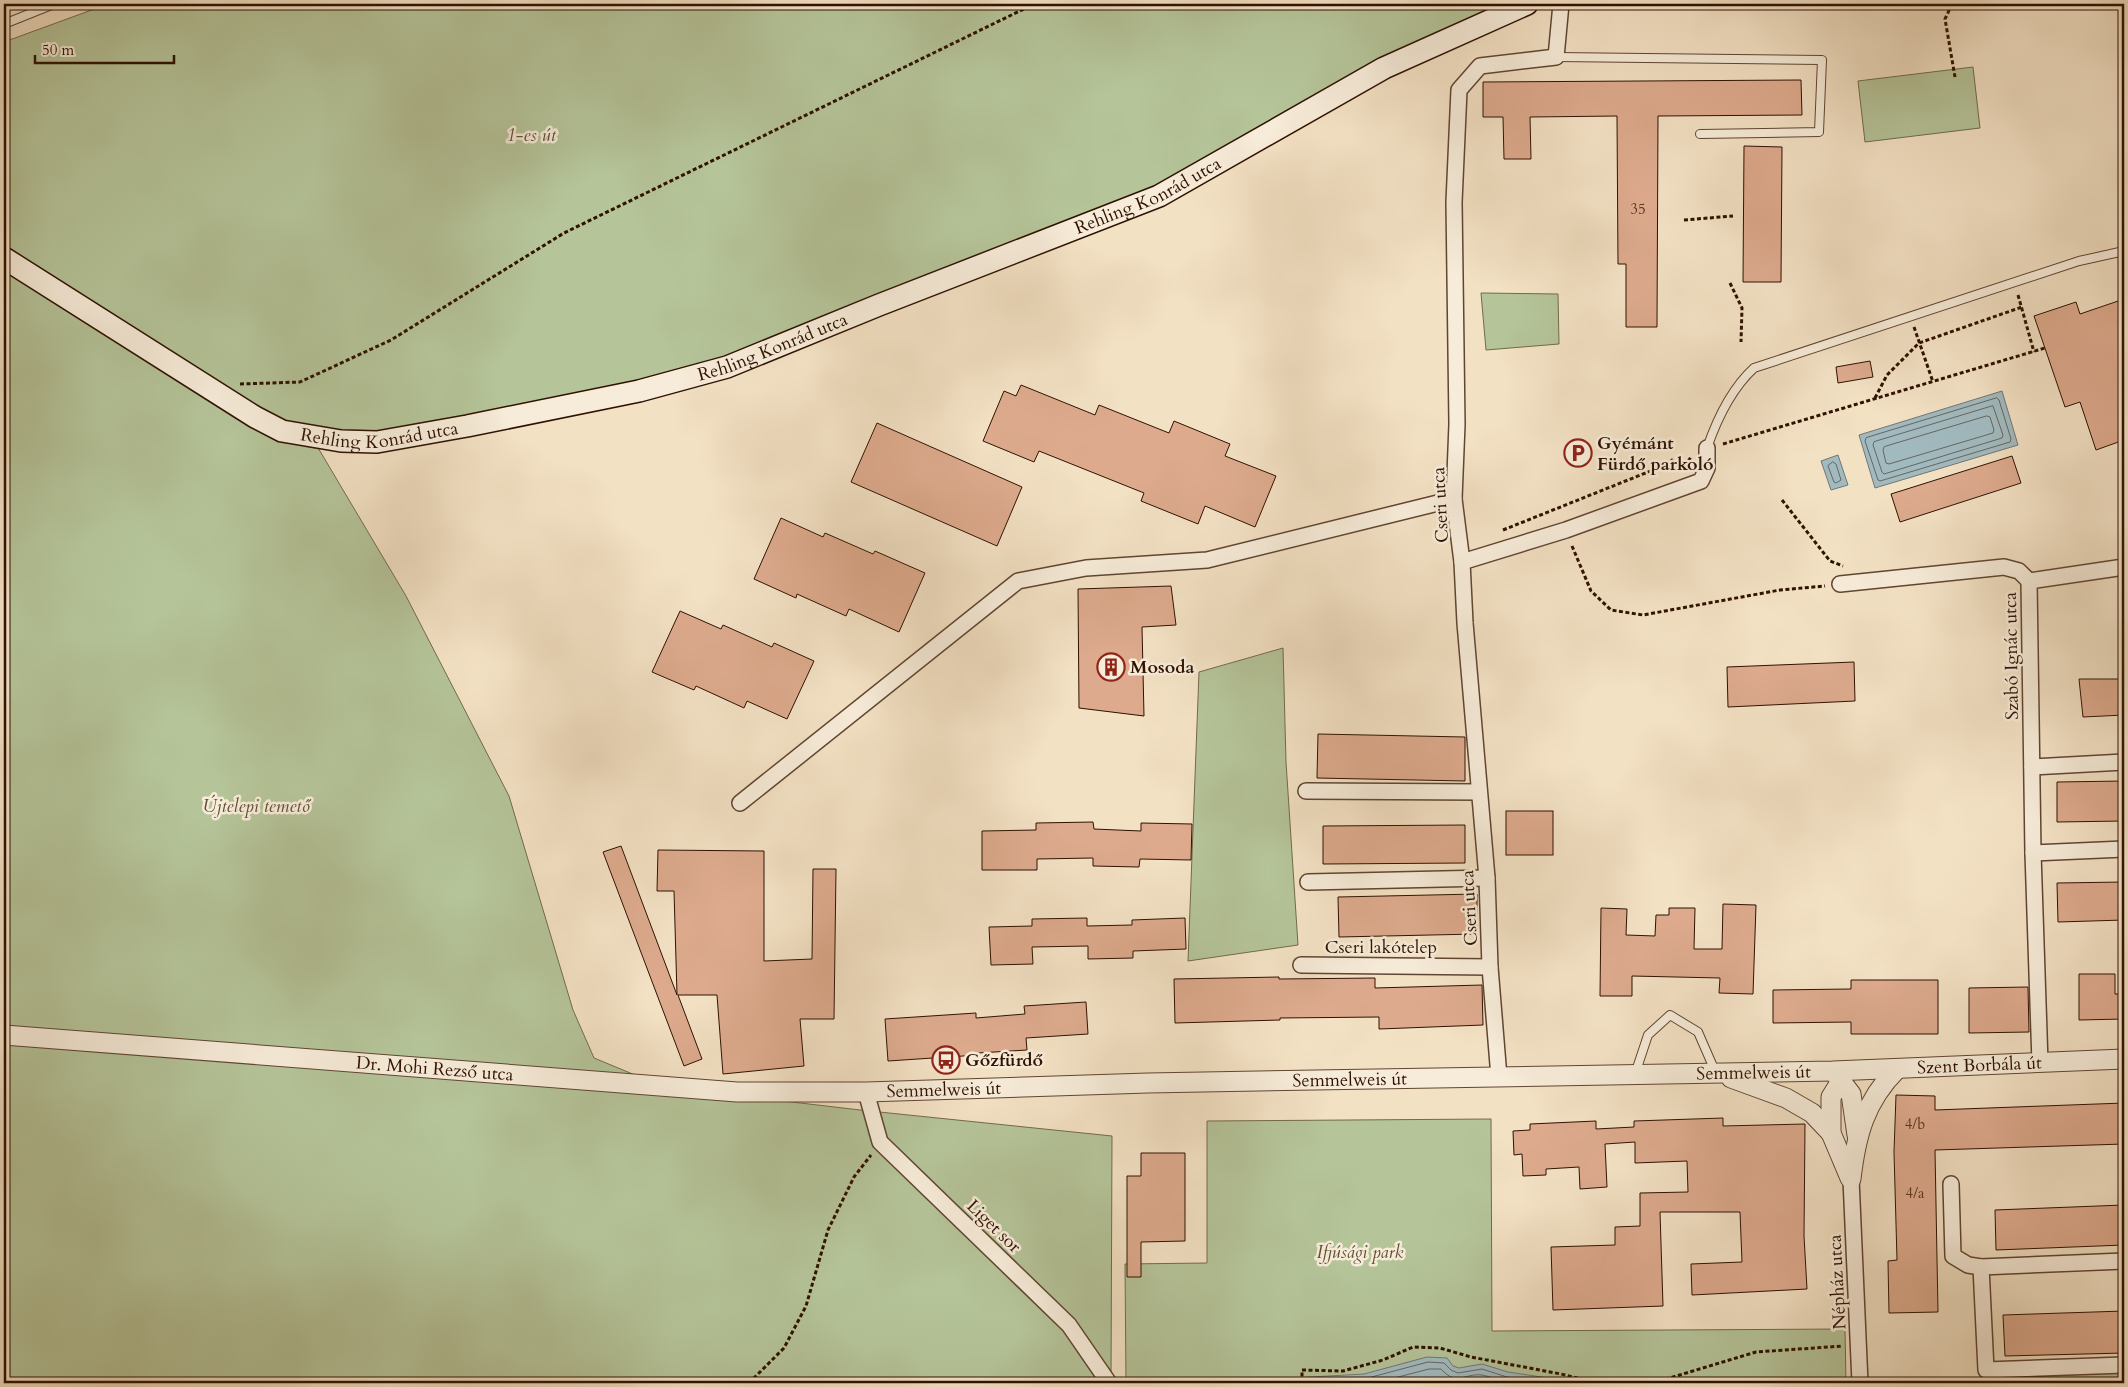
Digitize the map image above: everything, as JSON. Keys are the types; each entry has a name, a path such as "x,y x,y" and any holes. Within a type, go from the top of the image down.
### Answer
{"main road":[{"name":"Rehling Konrád utca","path":"4,258 255,417 282,430 340,441 377,442 639,391 727,367 879,305 1159,196 1384,68 1527,4"}],"street":[{"path":"1556,57 1561,4"},
{"name":"Cseri utca","path":"1499,1077 1490,967 1487,878 1465,623 1462,562 1454,499 1457,424 1454,202 1459,90 1480,66 1556,57"},
{"path":"1462,562 1566,530 1701,481 1707,468 1707,448"},
{"path":"740,803 1018,581 1086,568 1207,560 1454,499"},
{"path":"1840,584 2004,567 2019,571 2029,581"},
{"name":"Szabó Ignác utca","path":"2040,1063 2029,581 2124,567"},
{"path":"2032,767 2124,762"},
{"path":"1306,791 1479,792"},
{"path":"2034,853 2124,849"},
{"path":"1308,882 1487,878"},
{"name":"Cseri lakótelep","path":"1301,965 1490,967"},
{"name":"Dr. Mohi Rezső utca","path":"4,1035 737,1092 866,1092"},
{"name":"Szent Borbála út","path":"1840,1074 1897,1069 2124,1059"},
{"path":"1851,1179 1857,1136 1871,1102 1882,1084 1897,1069"},
{"path":"1715,1073 1786,1098 1812,1113 1831,1133 1851,1179"},
{"name":"Semmelweis út","path":"866,1092 1148,1083 1715,1073 1840,1074"},
{"path":"1840,1074 1851,1094 1857,1136"},
{"path":"1831,1133 1831,1097 1840,1074"},
{"path":"866,1092 880,1142"},
{"name":"Liget sor","path":"880,1142 1069,1324 1109,1383"},
{"name":"Népház utca","path":"1851,1179 1860,1383"},
{"path":"1951,1184 1953,1256 1968,1265 1981,1268 2124,1261"},
{"path":"1981,1268 1986,1370 2124,1365"}],"lane":[{"path":"4,24 54,4"},
{"path":"1556,57 1822,60 1819,132 1700,134"},
{"path":"1707,448 1715,424 1741,380 1754,368 2079,261 2124,250"},
{"path":"1635,1075 1648,1035 1670,1015 1698,1032 1715,1073"}],"path":[{"path":"233,384 300,382 391,340 564,233 1034,4"},
{"path":"1952,4 1945,19 1955,77"},
{"path":"1684,220 1733,216"},
{"path":"2014,282 2034,352"},
{"path":"1730,283 1742,308 1740,342"},
{"path":"1875,399 1887,375 1919,343 2022,307"},
{"path":"1911,317 1933,382"},
{"path":"1496,533 1658,468 1672,460 1681,470 1689,458 1707,448 2045,348"},
{"path":"1782,500 1830,561 1846,567"},
{"path":"1566,530 1591,591 1611,610 1644,615 1780,590 1840,584"},
{"path":"749,1383 784,1348 806,1306 828,1230 854,1177 880,1142"},
{"path":"1653,1383 1756,1352 1858,1344"},
{"path":"1302,1383 1302,1370 1343,1371 1383,1360 1413,1347 1440,1348 1471,1357 1597,1383"},
{"path":"4,1380 7,1383"}],"green space":[{"path":"108,4 1527,4 1159,196 727,367 467,426 311,436 406,596 509,796 573,1010 594,1058 664,1087 860,1110 1112,1136 1111,1383 4,1383 4,42"},
{"path":"1973,67 1980,128 1865,142 1858,81"},
{"path":"1481,293 1558,294 1559,344 1486,350"},
{"path":"1283,648 1286,762 1298,945 1188,961 1199,672"},
{"name":"Ifjúsági park","path":"1491,1119 1492,1331 1845,1329 1846,1383 1126,1383 1125,1264 1207,1263 1207,1121"},
{"path":"2124,1360 2124,1383 1987,1383 1986,1370"}],"water":[{"path":"2002,391 2018,445 1875,488 1859,435"},
{"path":"1838,455 1848,485 1831,490 1821,461"},
{"path":"1427,1357 1447,1358 1453,1366 1459,1368 1482,1364 1508,1372 1581,1383 1289,1383 1293,1378 1364,1374"}],"building":[{"path":"1801,80 1802,115 1658,116 1657,327 1626,327 1626,264 1618,264 1617,116 1530,117 1531,159 1504,159 1503,117 1483,117 1483,82"},
{"path":"1744,146 1782,147 1781,282 1743,282"},
{"path":"2124,299 2124,440 2096,450 2080,402 2065,407 2034,316 2076,302 2080,314"},
{"path":"1870,361 1873,377 1838,383 1836,367"},
{"path":"1021,385 1095,415 1099,405 1169,433 1174,421 1230,444 1225,456 1276,476 1255,527 1205,506 1198,524 1141,501 1144,493 1039,451 1034,462 983,441 1004,391 1016,396"},
{"path":"877,423 1022,487 997,546 851,482"},
{"path":"2012,456 2021,483 1900,522 1891,494"},
{"path":"781,518 823,537 825,533 873,554 875,551 925,573 899,632 849,609 846,616 797,594 796,598 754,579"},
{"name":"Mosoda","path":"1171,586 1176,625 1142,627 1144,716 1079,708 1078,589"},
{"path":"680,611 721,629 723,625 772,647 774,643 814,661 787,719 747,701 744,708 696,686 694,690 652,672"},
{"path":"1854,662 1855,701 1728,707 1727,667"},
{"path":"2079,679 2124,679 2124,715 2083,717"},
{"path":"1318,734 1465,737 1465,781 1317,778"},
{"path":"2124,781 2124,821 2057,822 2057,782"},
{"path":"1506,811 1553,811 1553,855 1506,855"},
{"path":"1093,822 1094,829 1141,831 1141,823 1192,824 1191,860 1140,859 1139,867 1093,866 1093,858 1037,859 1037,870 982,870 982,831 1036,830 1036,823"},
{"path":"1465,825 1465,863 1323,864 1323,826"},
{"path":"621,846 677,995 674,891 657,891 658,850 764,851 764,961 812,959 813,869 836,869 834,1019 800,1019 804,1066 723,1074 717,995 678,995 702,1059 684,1066 603,852"},
{"path":"2124,882 2124,920 2058,922 2057,883"},
{"path":"1477,894 1477,934 1339,937 1338,897"},
{"path":"1723,904 1756,905 1753,994 1719,993 1720,978 1632,976 1632,996 1600,996 1601,908 1627,909 1626,935 1655,936 1656,915 1669,915 1669,908 1695,908 1694,949 1722,949"},
{"path":"1087,918 1087,926 1132,925 1132,920 1185,918 1186,949 1133,951 1133,958 1088,959 1088,946 1032,947 1033,964 991,965 989,927 1032,926 1032,919"},
{"path":"2079,974 2115,974 2115,994 2124,994 2124,1019 2079,1020"},
{"path":"1279,977 1279,979 1375,978 1375,988 1482,985 1483,1025 1379,1029 1379,1017 1280,1018 1280,1020 1175,1023 1174,979"},
{"path":"1851,980 1938,980 1938,1034 1851,1034 1851,1022 1773,1023 1773,990 1851,989"},
{"path":"2028,987 2029,1032 1969,1033 1969,988"},
{"path":"1086,1002 1088,1034 1026,1038 1027,1050 888,1061 885,1019 976,1013 976,1018 1025,1014 1024,1006"},
{"path":"1896,1095 1935,1096 1935,1110 2124,1103 2124,1144 1935,1150 1938,1312 1889,1313 1888,1261 1897,1260 1894,1152"},
{"path":"1723,1118 1723,1126 1805,1124 1804,1236 1807,1289 1692,1295 1691,1264 1742,1262 1740,1212 1660,1212 1663,1306 1553,1310 1551,1247 1615,1245 1615,1227 1640,1226 1640,1193 1688,1192 1687,1161 1635,1163 1635,1142 1605,1144 1607,1187 1580,1189 1579,1167 1546,1169 1546,1175 1523,1176 1522,1154 1514,1155 1513,1131 1530,1130 1530,1124 1596,1121 1596,1129 1634,1127 1634,1121"},
{"path":"1141,1153 1185,1153 1185,1241 1141,1242 1141,1277 1127,1277 1127,1176 1141,1176"},
{"path":"2124,1205 2124,1245 1996,1250 1995,1210"},
{"path":"2124,1311 2124,1353 2005,1356 2003,1315"}],"place":[{"name":"Gyémánt Fürdő parkoló","path":"1578,453"},
{"name":"Mosoda","path":"1111,667"},
{"name":"Gőzfürdő","path":"946,1060"}],"park label":[{"name":"1-es út","path":"531,135"},
{"name":"Újtelepi temető","path":"256,806"}]}
